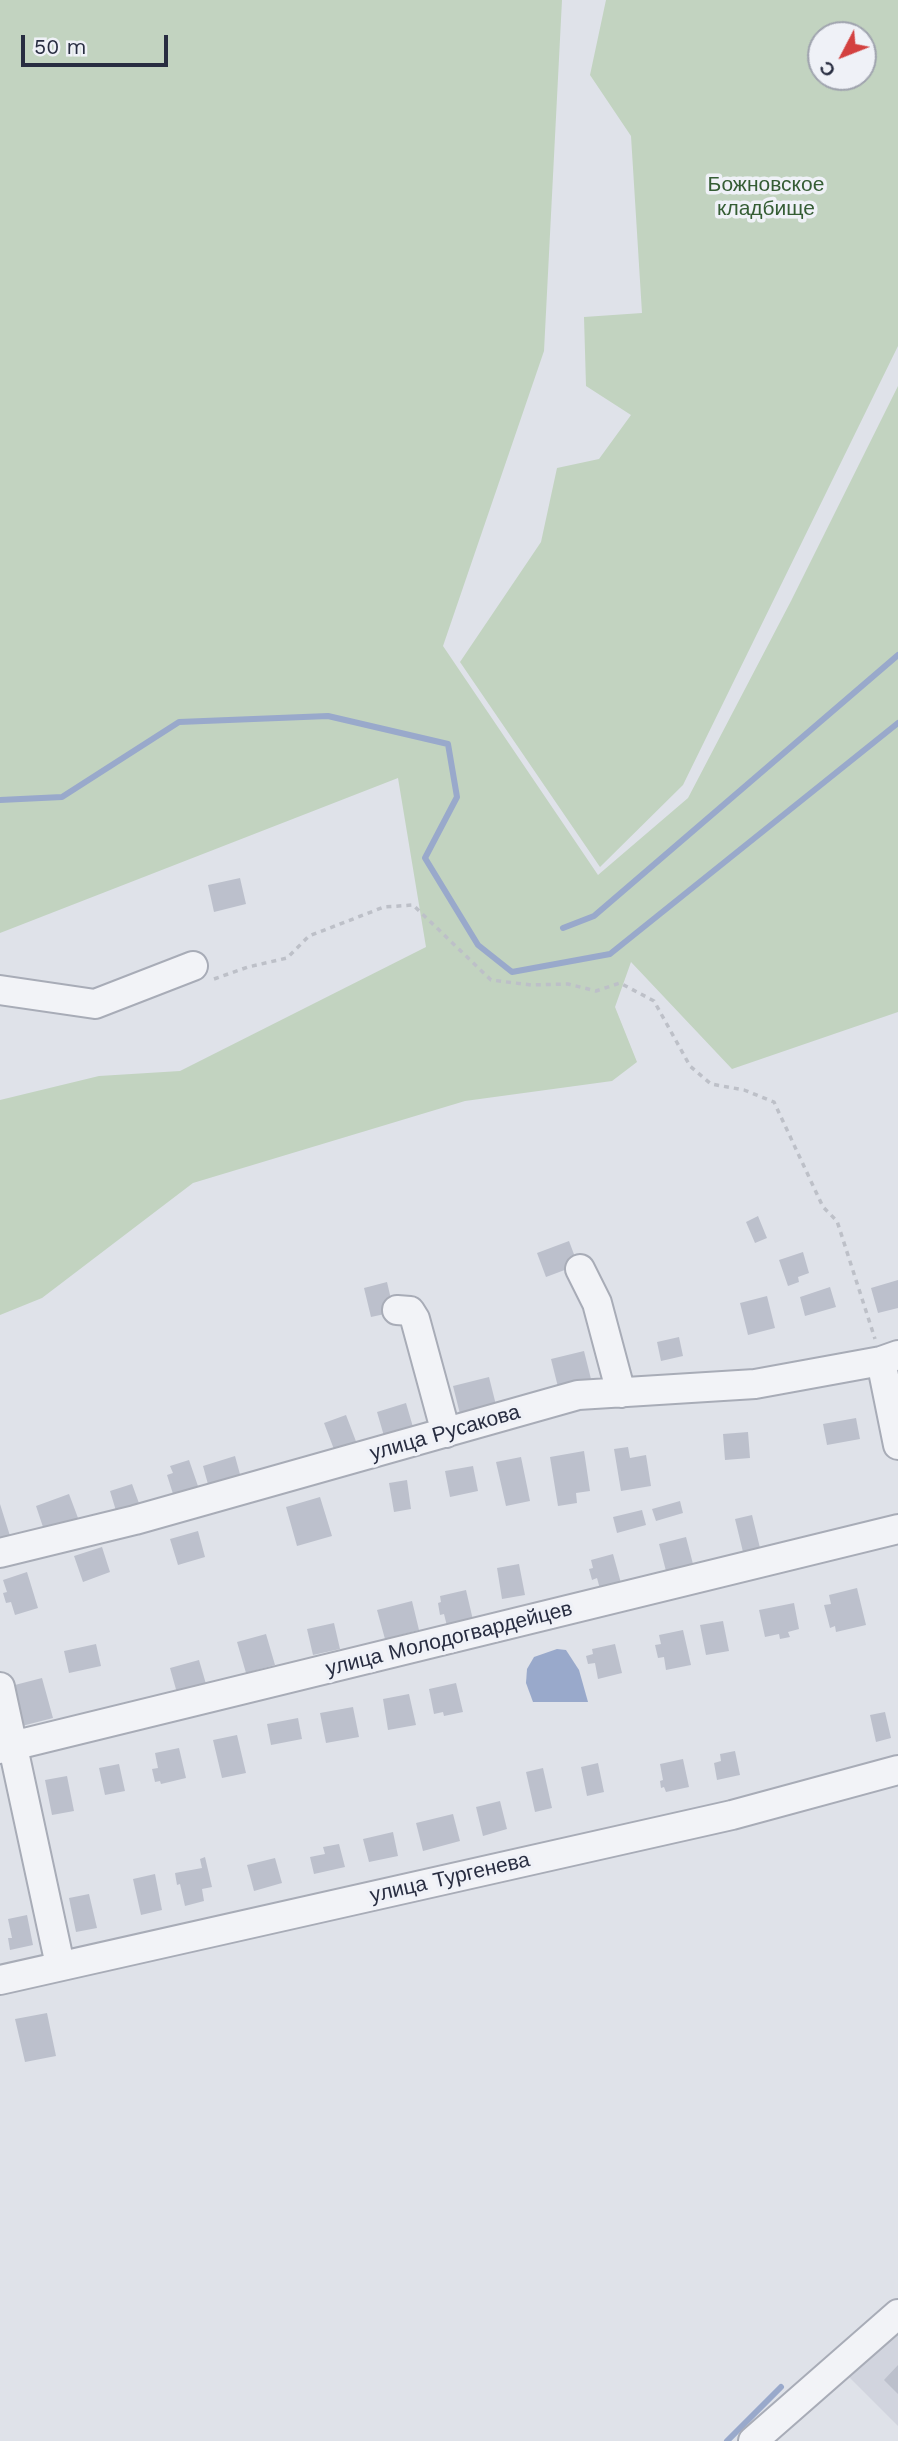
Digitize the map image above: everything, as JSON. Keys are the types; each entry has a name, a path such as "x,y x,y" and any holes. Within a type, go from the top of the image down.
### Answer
{"street":[{"path":"0,990 94,1004 193,966"},
{"path":"580,1269 597,1303 621,1392"},
{"path":"397,1310 410,1311 415,1319 446,1433"},
{"path":"890,1358 898,1445"},
{"name":"улица Русакова","path":"0,1553 135,1520 578,1395 755,1384 890,1358"},
{"name":"улица Молодогвардейцев","path":"7,1747 898,1530"},
{"path":"0,1688 7,1747 60,1965"},
{"name":"улица Тургенева","path":"0,1980 732,1815 898,1770"},
{"path":"753,2441 894,2326"}],"path":[{"path":"193,966 203,983 248,967 287,958 309,936 372,911 384,907 413,905 491,980 531,985 568,984 596,991 620,983 654,1001 690,1066 711,1084 744,1090 774,1102 823,1207 837,1221 865,1303 890,1358"}],"shaded area":[{"path":"898,2330 898,2426 845,2373"}],"green space":[{"path":"0,0 562,0 544,351 443,646 598,875 688,798 791,601 898,386 898,1012 732,1069 631,962 615,1007 637,1062 612,1081 465,1101 193,1183 42,1298 0,1315 0,1100 99,1076 180,1071 426,947 398,778 0,933"},
{"name":"Божновское кладбище","path":"606,0 898,0 898,346 683,785 600,867 460,662 541,542 557,468 599,459 631,415 586,386 584,317 642,313 631,136 590,75"}],"water":[{"path":"557,1649 566,1650 579,1670 588,1702 533,1702 526,1683 527,1669 534,1657"}],"building":[{"path":"240,878 246,904 214,912 208,885"},
{"path":"758,1216 767,1238 755,1243 746,1222"},
{"path":"569,1241 578,1265 546,1277 537,1253"},
{"path":"803,1252 809,1273 798,1277 799,1282 788,1286 779,1260"},
{"path":"898,1280 898,1308 878,1313 871,1288"},
{"path":"387,1282 394,1312 371,1317 364,1288"},
{"path":"830,1287 836,1307 805,1316 800,1297"},
{"path":"767,1296 775,1328 748,1335 740,1303"},
{"path":"679,1337 683,1356 661,1361 657,1342"},
{"path":"584,1351 591,1379 558,1387 551,1359"},
{"path":"489,1377 496,1405 460,1414 453,1386"},
{"path":"406,1403 413,1427 384,1436 377,1412"},
{"path":"346,1415 357,1444 335,1452 324,1423"},
{"path":"856,1418 860,1439 827,1445 823,1424"},
{"path":"748,1432 750,1458 725,1460 723,1434"},
{"path":"628,1447 630,1458 646,1455 651,1486 621,1491 614,1449"},
{"path":"584,1451 590,1491 576,1493 577,1503 558,1506 550,1457"},
{"path":"235,1456 241,1478 209,1488 203,1466"},
{"path":"521,1457 530,1501 506,1506 496,1462"},
{"path":"189,1460 199,1489 174,1497 167,1475 173,1473 170,1466"},
{"path":"473,1466 478,1491 450,1497 445,1471"},
{"path":"407,1480 411,1509 394,1512 389,1483"},
{"path":"132,1484 140,1506 117,1514 110,1491"},
{"path":"69,1494 78,1518 44,1530 36,1506"},
{"path":"320,1497 332,1536 297,1546 286,1507"},
{"path":"680,1501 683,1513 656,1521 652,1509"},
{"path":"0,1504 11,1539 0,1542"},
{"path":"642,1510 646,1525 617,1533 613,1517"},
{"path":"752,1515 760,1548 743,1552 735,1519"},
{"path":"198,1531 205,1557 178,1565 170,1539"},
{"path":"686,1537 693,1564 666,1571 659,1544"},
{"path":"102,1547 110,1572 83,1582 74,1556"},
{"path":"613,1554 621,1583 600,1589 597,1578 592,1580 589,1569 593,1568 591,1560"},
{"path":"519,1564 525,1595 502,1599 497,1568"},
{"path":"27,1572 38,1608 15,1615 11,1602 6,1603 3,1593 7,1592 3,1580"},
{"path":"857,1588 866,1625 836,1632 835,1626 830,1628 824,1605 831,1604 829,1595"},
{"path":"466,1590 473,1620 447,1626 444,1614 440,1615 440,1596"},
{"path":"412,1601 419,1630 385,1639 377,1610"},
{"path":"794,1603 799,1629 788,1632 790,1637 780,1639 779,1634 765,1637 759,1610"},
{"path":"723,1621 729,1651 706,1655 700,1625"},
{"path":"334,1623 340,1649 313,1655 307,1629"},
{"path":"683,1630 691,1665 666,1670 664,1657 658,1658 655,1645 661,1644 659,1635"},
{"path":"266,1634 275,1665 246,1673 237,1642"},
{"path":"96,1644 101,1666 69,1673 64,1651"},
{"path":"615,1644 622,1673 598,1679 595,1663 588,1664 586,1656 593,1654 592,1649"},
{"path":"199,1660 206,1684 177,1693 170,1668"},
{"path":"42,1678 53,1718 22,1726 11,1686"},
{"path":"456,1683 463,1712 444,1716 443,1712 434,1714 429,1689"},
{"path":"409,1694 416,1725 388,1730 383,1699"},
{"path":"353,1707 359,1737 326,1743 320,1713"},
{"path":"885,1712 891,1738 876,1742 870,1715"},
{"path":"298,1718 302,1739 271,1745 267,1724"},
{"path":"237,1735 246,1773 222,1778 213,1740"},
{"path":"179,1748 186,1778 161,1784 160,1781 155,1782 152,1769 158,1768 155,1753"},
{"path":"735,1751 740,1775 717,1780 714,1763 721,1761 720,1754"},
{"path":"683,1759 689,1787 666,1792 664,1787 661,1788 660,1781 663,1780 660,1764"},
{"path":"598,1763 604,1792 587,1796 581,1767"},
{"path":"119,1764 125,1791 105,1795 99,1768"},
{"path":"543,1768 552,1808 535,1812 526,1772"},
{"path":"67,1776 74,1811 52,1815 45,1780"},
{"path":"500,1801 507,1829 483,1836 476,1807"},
{"path":"453,1814 460,1841 423,1851 416,1823"},
{"path":"393,1832 398,1856 369,1862 363,1839"},
{"path":"339,1844 345,1867 314,1874 310,1857 325,1854 323,1847"},
{"path":"205,1857 212,1887 202,1889 204,1901 185,1906 175,1873 202,1868 200,1859"},
{"path":"275,1858 282,1883 254,1891 247,1865"},
{"path":"155,1874 162,1910 141,1915 133,1879"},
{"path":"89,1894 97,1928 76,1932 69,1898"},
{"path":"27,1915 33,1945 10,1950 8,1938 12,1938 8,1919"},
{"path":"47,2013 56,2056 25,2062 15,2019"},
{"path":"898,2365 898,2394 884,2380"}],"waterway":[{"path":"563,928 594,916 898,655"},
{"path":"0,800 62,797 179,722 328,716 448,744 457,797 425,858 478,945 512,972 610,954 898,723"},
{"path":"727,2441 781,2387"}]}
